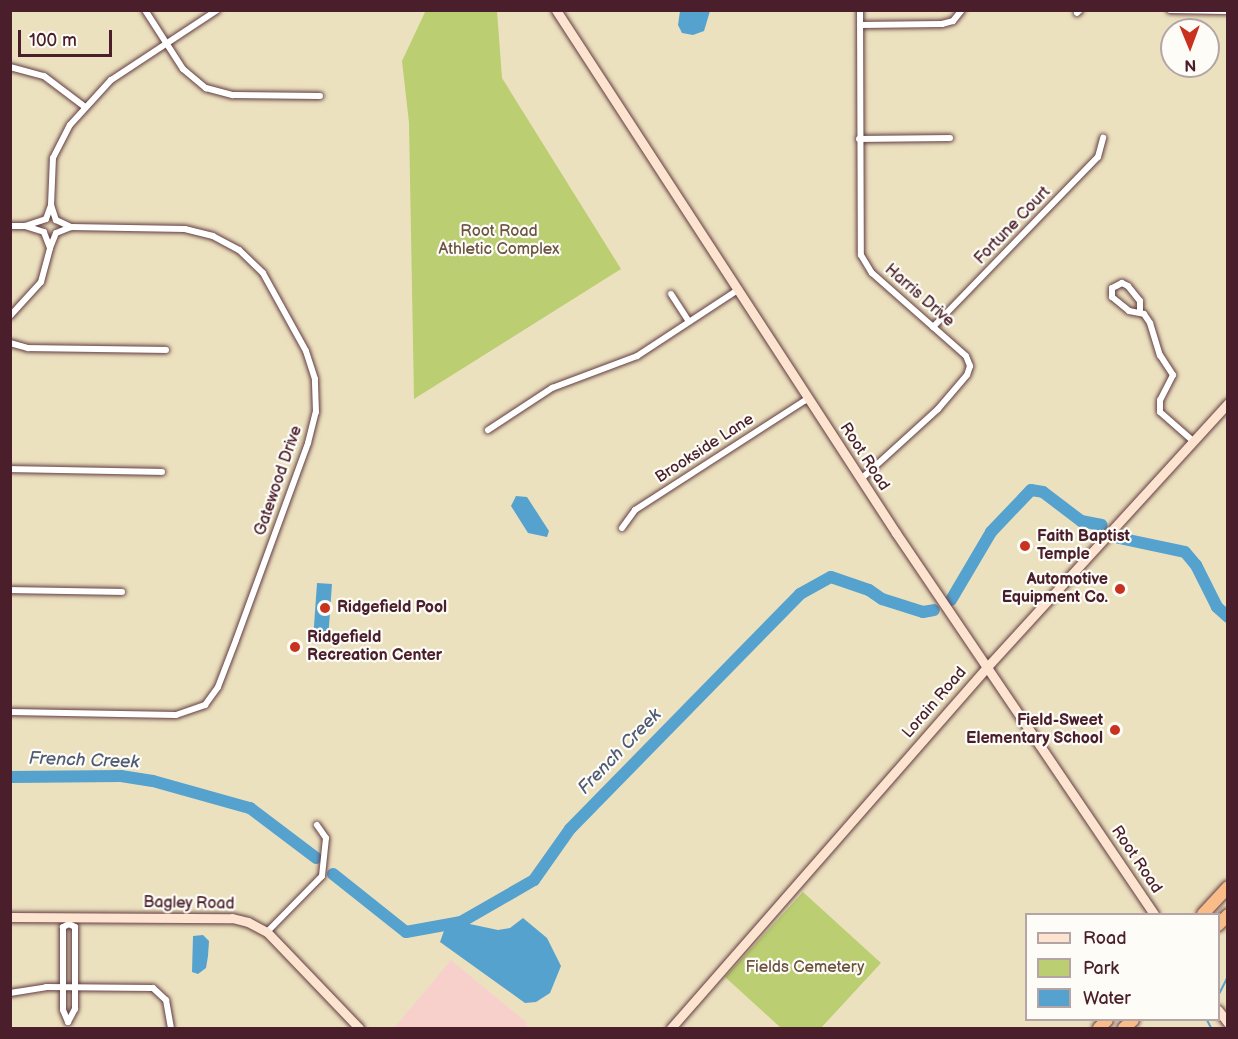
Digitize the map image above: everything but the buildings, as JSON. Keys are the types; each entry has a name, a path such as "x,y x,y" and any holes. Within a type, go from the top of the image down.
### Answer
{"highway":[{"path":"1205,913 1227,887"}],"street":[{"path":"145,10 189,76 211,90 233,95 320,96"},
{"path":"50,248 44,232 51,205 55,153 64,131 111,80 217,10"},
{"name":"Root Road","path":"556,10 861,479 1153,913"},
{"name":"Harris Drive","path":"860,10 858,238 862,259 872,273 966,356 968,373 934,412 861,479"},
{"path":"860,25 942,24 953,21 962,10"},
{"path":"1170,10 1227,11"},
{"path":"10,67 44,76 85,107"},
{"path":"859,139 950,138"},
{"name":"Fortune Court","path":"933,327 1098,157 1103,138"},
{"path":"10,315 40,282 56,233 56,220 51,205"},
{"path":"25,226 46,219"},
{"name":"Gatewood Drive","path":"46,219 56,220 71,227"},
{"path":"10,226 25,226 56,233"},
{"name":"Gatewood Drive","path":"10,712 176,715 206,705 218,687 236,640 308,444 316,412 315,379 306,351 263,273 239,250 213,236 185,230 71,227 56,233"},
{"path":"1140,312 1129,311 1112,297 1112,288 1122,284 1128,286 1140,301 1140,312 1150,323 1160,355 1173,375 1160,399 1160,412 1193,441"},
{"path":"488,430 552,388 623,363 738,290"},
{"path":"671,294 689,322"},
{"path":"10,343 28,348 166,350"},
{"name":"Brookside Lane","path":"622,528 634,510 809,398"},
{"name":"Lorain Road","path":"671,1029 988,666 1227,404"},
{"path":"10,469 162,472"},
{"path":"10,590 122,592"},
{"path":"267,932 322,876 326,838 317,825"},
{"name":"Bagley Road","path":"10,917 69,921 232,918 267,932 353,1027"},
{"path":"69,921 75,927 75,1012 68,1025 63,1010 63,927 69,921"},
{"path":"10,993 63,987 156,989 166,1000 171,1029"}],"shaded area":[{"path":"451,960 525,1021 527,1028 394,1028"}],"green space":[{"name":"Root Road Athletic Complex","path":"426,10 497,11 502,78 621,269 414,399 409,123 402,61"},
{"name":"Fields Cemetery","path":"803,892 881,963 821,1028 781,1028 725,977"}],"water":[{"path":"680,11 710,11 704,31 693,35 682,33 678,25"},
{"path":"516,496 527,497 549,531 547,537 528,533 511,506"},
{"name":"Ridgefield Pool","path":"317,583 332,584 328,634 314,633"},
{"path":"523,918 547,938 561,966 550,993 536,1002 525,1003 440,942 445,928 465,923 498,930 510,928"},
{"path":"203,935 209,941 208,956 206,968 198,974 192,972 193,936"}],"waterway":[{"name":"French Creek","path":"951,600 991,532 1031,490 1043,492 1081,521 1102,525"},
{"name":"French Creek","path":"1119,538 1185,552 1196,565 1217,607 1228,617"},
{"name":"French Creek","path":"333,874 406,932 461,922 534,880 570,829 800,594 831,577 869,590 882,599 923,612 934,610"},
{"name":"French Creek","path":"10,777 121,776 153,781 250,808 316,858"},
{"name":"French Creek","path":"1220,992 1228,976"},
{"name":"French Creek","path":"1208,1021 1211,1028"}],"place":[{"name":"Faith Baptist Temple","path":"1025,546"},
{"name":"Automotive Equipment Co.","path":"1120,589"},
{"name":"Ridgefield Pool","path":"325,608"},
{"name":"Ridgefield Recreation Center","path":"295,647"},
{"name":"Field-Sweet Elementary School","path":"1115,730"}]}
